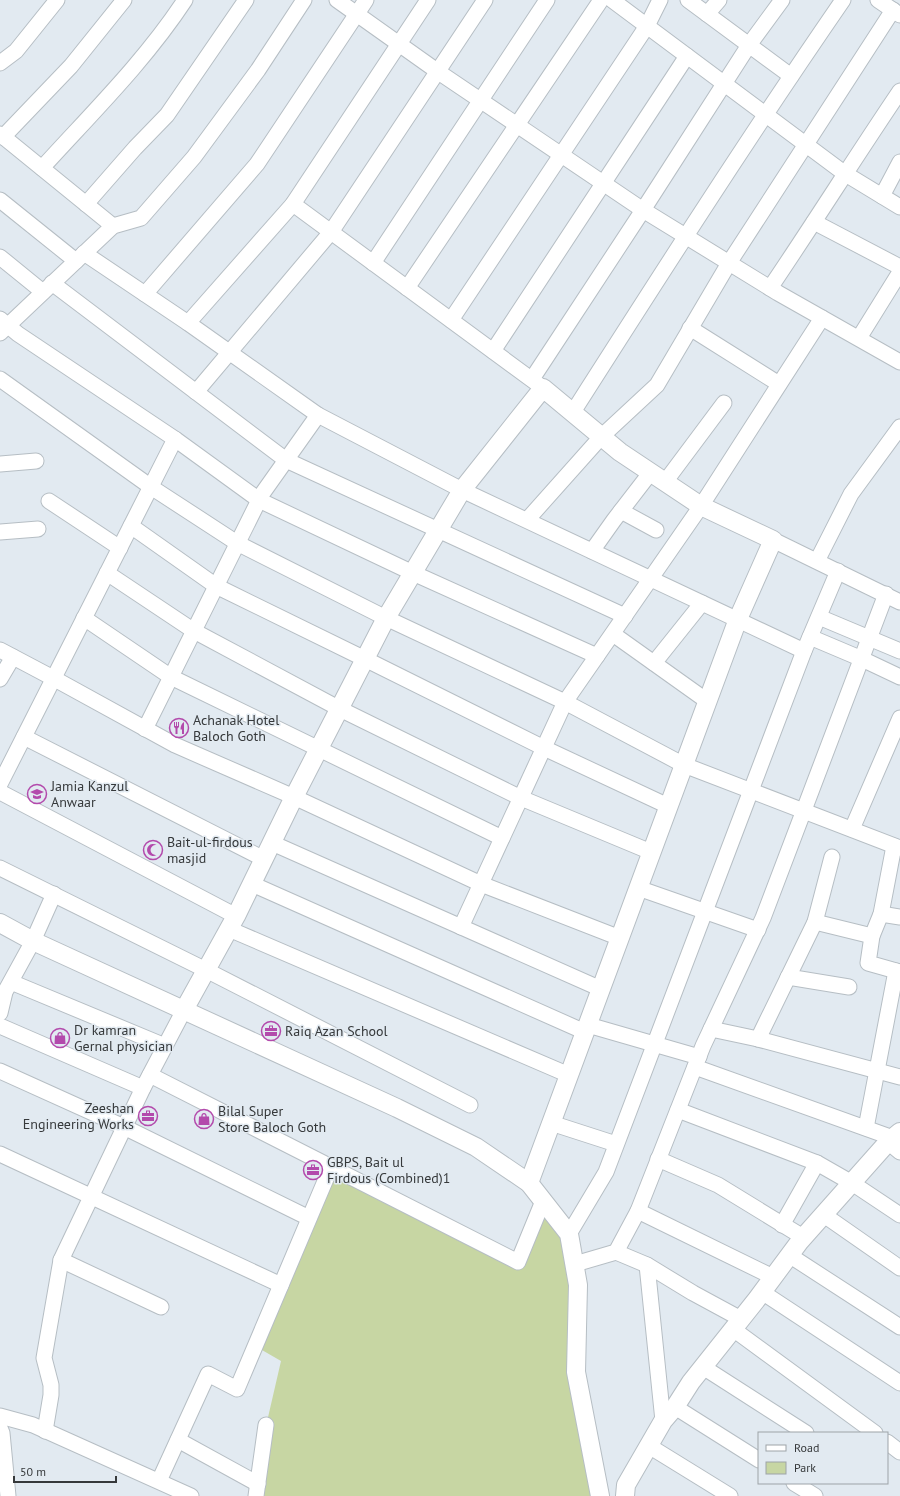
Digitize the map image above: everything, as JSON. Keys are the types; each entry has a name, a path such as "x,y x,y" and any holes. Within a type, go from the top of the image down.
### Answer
{"street":[{"path":"0,63 16,51 57,0"},
{"path":"113,226 2,135 71,66 124,0"},
{"path":"42,168 118,85 165,30 185,0"},
{"path":"86,204 167,114 246,0"},
{"path":"304,0 258,70 194,157 141,218 113,226 47,288 2,326 18,334 175,439 259,500 413,573 597,656"},
{"path":"337,0 437,71 643,210 770,288 900,362"},
{"path":"145,294 257,164 366,0"},
{"path":"188,323 293,204 428,0"},
{"path":"196,392 331,232 485,0"},
{"path":"373,263 547,0"},
{"path":"408,288 601,0"},
{"path":"612,0 844,173 900,207"},
{"path":"451,320 647,26 660,0"},
{"path":"688,0 791,76"},
{"path":"707,14 719,0"},
{"path":"45,1431 51,1395 51,1385 44,1358 61,1260 146,1081 232,923 294,797 386,618 462,490 538,384 643,210 749,45 782,0"},
{"path":"573,412 685,236 765,114 843,0"},
{"path":"527,520 601,437 657,385 728,263 806,144 896,12 878,0"},
{"path":"493,351 687,56"},
{"path":"770,288 814,222 844,173 900,91"},
{"path":"882,196 900,162"},
{"path":"0,200 80,257 145,294 188,323 318,416 462,490 702,603 738,619 807,644 862,659 900,677"},
{"path":"293,204 538,384 620,452 701,506 900,602"},
{"path":"814,222 900,267"},
{"path":"0,257 196,392 286,460 625,616"},
{"path":"859,338 900,272"},
{"path":"461,927 565,702 701,506 822,318"},
{"path":"690,328 779,384"},
{"path":"0,379 150,487 237,544 386,618 565,702 684,765 897,847 881,914 872,936 868,963 898,971 866,1128"},
{"path":"592,551 621,511 658,477 724,403"},
{"path":"145,728 259,500 318,416"},
{"path":"817,561 851,494 900,427"},
{"path":"0,784 175,439"},
{"path":"0,464 36,461"},
{"path":"48,501 120,548"},
{"path":"621,511 656,530"},
{"path":"131,526 216,586 544,748 668,806"},
{"path":"0,532 38,529"},
{"path":"529,1183 738,619 773,540"},
{"path":"569,1234 606,1172 807,644 838,571"},
{"path":"107,573 194,631 340,709 521,798 651,852"},
{"path":"616,1252 638,1211 711,1029 758,930 886,594"},
{"path":"654,663 702,603"},
{"path":"819,617 900,651"},
{"path":"84,618 170,677 502,838"},
{"path":"613,634 707,702"},
{"path":"0,679 6,653 175,745 294,797 481,884 620,938"},
{"path":"852,829 900,718"},
{"path":"24,737 264,859"},
{"path":"0,792 232,923 569,1075"},
{"path":"272,843 601,989"},
{"path":"758,1039 814,922 832,857"},
{"path":"0,868 206,970 470,1105"},
{"path":"252,884 586,1028 654,1044 866,1128 895,1141 852,1183 789,1255 762,1292 691,1382 675,1407 663,1421 626,1485 628,1494"},
{"path":"638,888 758,930"},
{"path":"0,1013 5,992 33,941 54,894"},
{"path":"881,914 900,917"},
{"path":"814,922 872,936"},
{"path":"0,923 33,941 397,1108 476,1147 529,1183 569,1234 578,1285 576,1372 600,1496"},
{"path":"788,977 849,987"},
{"path":"10,982 165,1046"},
{"path":"0,1026 146,1081 331,1167 518,1262 543,1201"},
{"path":"711,1029 758,1039 900,1077"},
{"path":"0,1070 124,1127 309,1218"},
{"path":"678,1110 817,1163 852,1183 900,1215"},
{"path":"551,1123 616,1144"},
{"path":"0,1154 281,1284"},
{"path":"658,1159 718,1185 804,1238"},
{"path":"782,1225 817,1163"},
{"path":"159,1481 208,1374 237,1389 331,1167"},
{"path":"638,1211 773,1277"},
{"path":"824,1215 900,1268"},
{"path":"575,1264 616,1252 647,1265 693,1293 737,1324 874,1432"},
{"path":"789,1255 900,1327"},
{"path":"61,1260 161,1307"},
{"path":"647,1265 663,1421"},
{"path":"762,1292 900,1383"},
{"path":"703,1367 804,1432"},
{"path":"675,1407 758,1459"},
{"path":"0,1416 33,1425 191,1496"},
{"path":"178,1440 257,1490 266,1425"},
{"path":"0,1428 2,1433 3,1464 8,1496"},
{"path":"888,1443 900,1452"},
{"path":"649,1446 730,1496"},
{"path":"796,1484 815,1496"}],"green space":[{"path":"331,1167 517,1263 543,1201 569,1235 576,1372 600,1496 257,1496 266,1426 281,1361 255,1346"}],"place":[{"name":"Achanak Hotel Baloch Goth","path":"179,728"},
{"name":"Jamia Kanzul Anwaar","path":"37,794"},
{"name":"Bait-ul-firdous masjid","path":"153,850"},
{"name":"Raiq Azan School","path":"271,1031"},
{"name":"Dr kamran Gernal physician","path":"60,1038"},
{"name":"Zeeshan Engineering Works","path":"148,1116"},
{"name":"Bilal Super Store Baloch Goth","path":"204,1119"},
{"name":"GBPS, Bait ul Firdous (Combined)1","path":"313,1170"}]}
